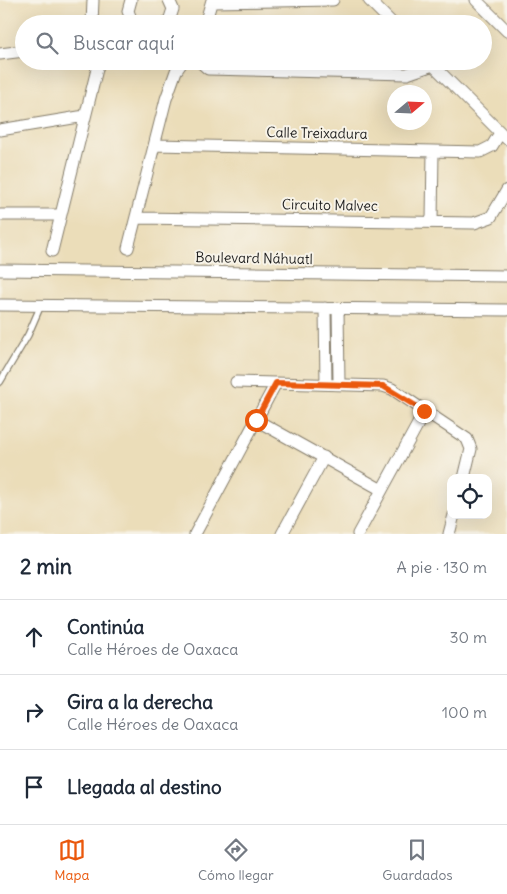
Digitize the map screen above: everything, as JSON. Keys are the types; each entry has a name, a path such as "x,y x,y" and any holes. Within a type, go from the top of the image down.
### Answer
{"street":[{"path":"92,15 93,0"},
{"path":"130,15 128,11 131,0"},
{"path":"169,0 173,9 171,15"},
{"path":"208,15 212,1 333,0"},
{"path":"369,0 383,15"},
{"path":"476,0 491,15"},
{"path":"492,16 507,31"},
{"path":"0,54 15,52"},
{"path":"52,251 97,70"},
{"path":"128,248 172,83 178,70"},
{"path":"255,70 397,73 419,70"},
{"path":"438,70 504,136"},
{"path":"1,133 85,116"},
{"name":"Calle Treixadura","path":"155,145 480,152 492,146 504,136"},
{"path":"432,221 433,151"},
{"name":"Circuito Malvec","path":"136,218 474,223 486,220 496,210 507,190"},
{"path":"0,215 61,216"},
{"name":"Boulevard Náhuatl","path":"0,270 507,276"},
{"path":"0,305 507,310"},
{"path":"325,308 326,384"},
{"path":"338,308 339,384"},
{"path":"236,382 388,387 469,442 471,449 465,474"},
{"path":"195,534 276,383"},
{"path":"358,534 424,411"},
{"path":"256,420 382,490"},
{"path":"282,534 324,457"},
{"path":"449,533 453,519"}],"lane":[{"path":"0,382 28,335 41,305"}],"route":[{"path":"256,420 276,383 383,386 392,389 424,411"}]}
